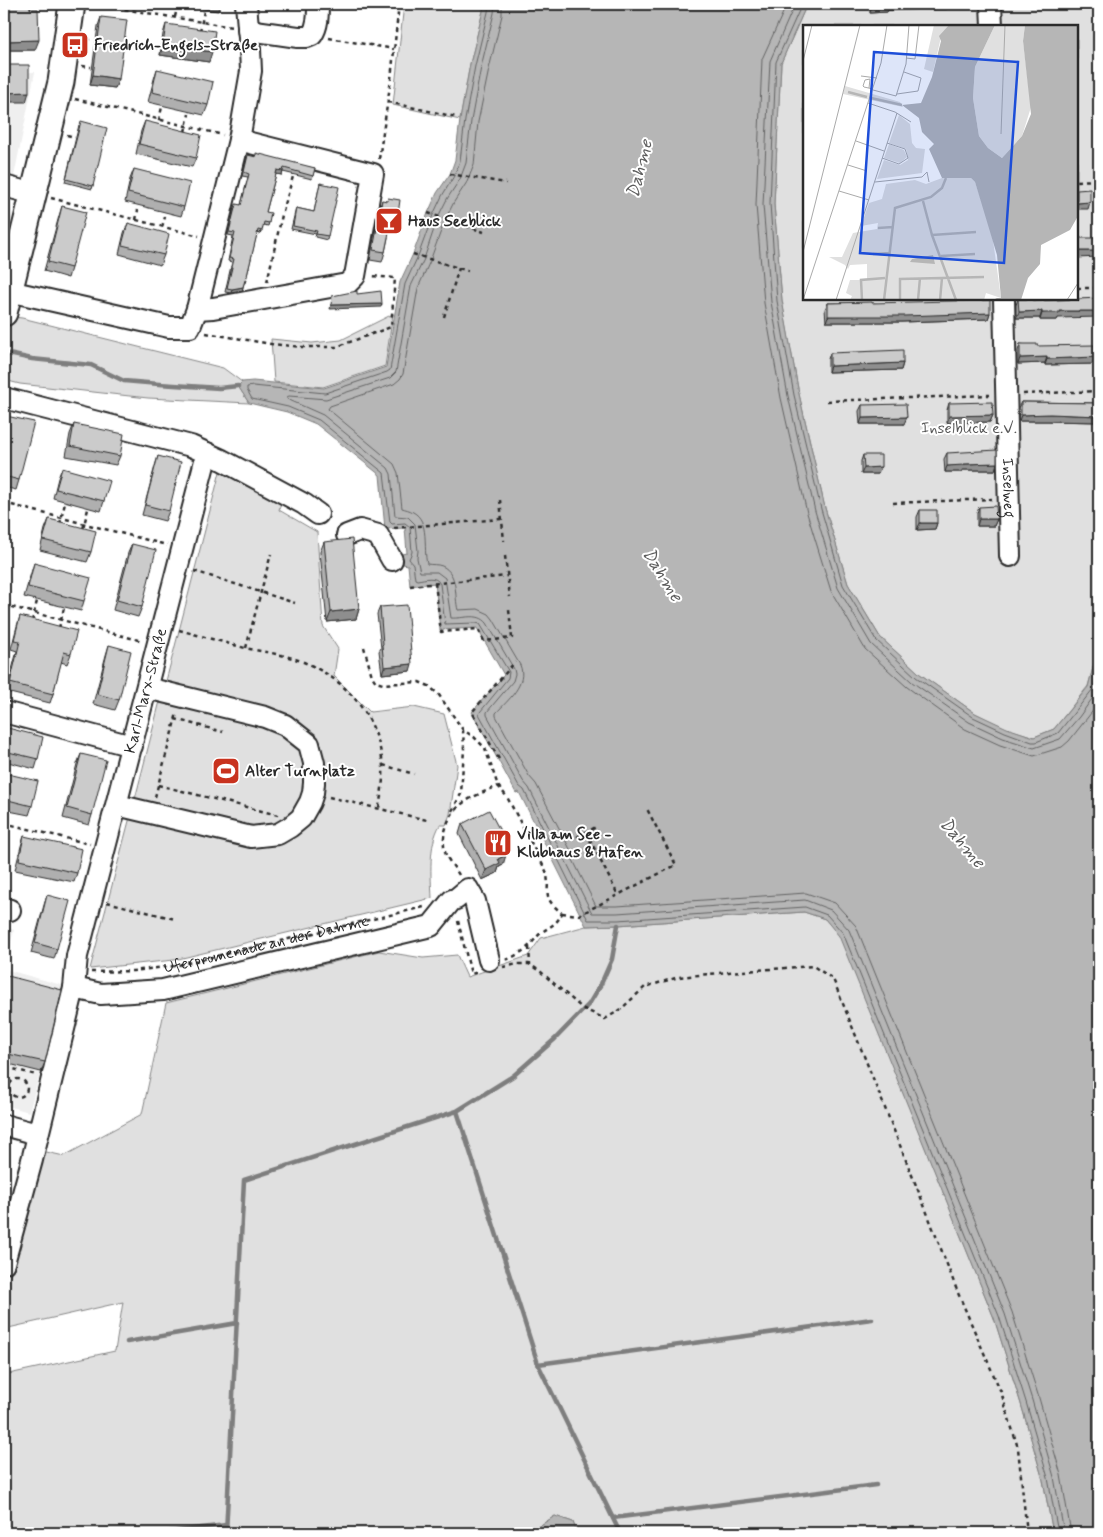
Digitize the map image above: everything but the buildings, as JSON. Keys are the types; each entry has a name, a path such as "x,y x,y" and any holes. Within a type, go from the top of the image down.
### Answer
{"main road":[{"path":"6,295 34,194 57,96 72,4"}],"street":[{"path":"194,318 239,140 251,71 246,4"},
{"path":"248,30 298,37 312,35 316,30 318,20 318,4"},
{"path":"991,4 992,25"},
{"path":"6,295 169,327 194,318 213,308 347,284 355,276 373,174 239,140"},
{"path":"4,186 34,194"},
{"name":"Inselweg","path":"1004,300 1010,556"},
{"path":"4,398 191,446 222,460 318,514"},
{"name":"Karl-Marx-Straße","path":"4,1263 32,1160 75,979 77,956 207,453"},
{"path":"347,535 360,530 378,535 392,560"},
{"path":"117,805 251,837 278,834 290,827 301,818 313,793 314,763 309,744 285,725 265,717 147,688"},
{"path":"4,712 132,746"},
{"path":"468,889 475,901 489,960"},
{"name":"Uferpromenade an der Dahme","path":"75,979 100,994 163,990 431,926 452,900 468,889"},
{"path":"4,1126 37,1134"}],"path":[{"path":"93,4 248,30"},
{"path":"373,174 378,168 388,102 399,4"},
{"path":"177,8 177,26"},
{"path":"200,37 204,11"},
{"path":"312,35 394,49"},
{"path":"86,38 94,39"},
{"path":"82,66 91,67"},
{"path":"57,96 160,119 239,140"},
{"path":"388,102 456,117"},
{"path":"156,132 162,107"},
{"path":"183,139 189,114"},
{"path":"67,135 75,137"},
{"path":"264,298 282,215 299,155"},
{"path":"450,174 506,183"},
{"path":"1078,181 1098,180"},
{"path":"34,194 214,240"},
{"path":"136,220 138,210"},
{"path":"428,213 484,232"},
{"path":"162,227 165,216"},
{"path":"147,230 149,224"},
{"path":"413,254 468,271"},
{"path":"444,317 459,268"},
{"path":"194,318 210,335 302,347 336,346 391,327 395,278 390,277"},
{"path":"1078,288 1099,288"},
{"path":"827,401 1099,391"},
{"path":"893,504 1008,499"},
{"path":"500,500 504,540"},
{"path":"4,503 183,549"},
{"path":"58,530 65,503"},
{"path":"81,536 88,509"},
{"path":"385,529 502,519"},
{"path":"246,648 271,554"},
{"path":"505,556 510,597"},
{"path":"194,571 295,603"},
{"path":"410,586 507,576"},
{"path":"435,583 441,632 478,629 484,641 512,638 509,610"},
{"path":"32,624 37,601"},
{"path":"4,605 158,646"},
{"path":"58,630 64,608"},
{"path":"179,630 302,661 344,687 370,720 379,745 383,765 379,808"},
{"path":"364,646 372,676 376,682 383,684 419,682 429,686 440,695 463,730 474,737 485,748 498,786 507,797 546,871 549,902 562,913 579,915 676,865 646,807"},
{"path":"499,759 472,712 515,662"},
{"path":"151,813 181,696"},
{"path":"175,719 223,732"},
{"path":"463,730 464,749 461,794 450,815 444,841 446,856 468,889"},
{"path":"383,765 414,774"},
{"path":"158,785 285,817"},
{"path":"450,815 462,804 498,786"},
{"path":"322,795 427,820"},
{"path":"4,823 106,849"},
{"path":"576,837 596,827"},
{"path":"586,832 618,895"},
{"path":"93,898 175,919"},
{"name":"Uferpromenade an der Dahme","path":"75,979 95,973 174,966 425,907"},
{"path":"489,960 491,963 510,958 529,946 540,933 558,921 562,913"},
{"path":"529,946 530,965 541,972 582,1008 605,1019 620,1010 645,987 679,977 813,966 833,979 958,1292 1001,1392 1018,1448 1027,1533"},
{"path":"4,1074 6,1067 40,1076"},
{"path":"13,1081 24,1081 26,1092 22,1096 14,1097 10,1086 13,1081"},
{"path":"4,1084 10,1086"}],"shaded area":[{"path":"35,72 4,226 4,73"},
{"path":"4,927 14,930 4,969"},
{"path":"4,969 65,986 29,1112 4,1105"}],"green space":[{"path":"404,4 484,4 470,64 460,120 393,105"},
{"name":"Inselblick e.V.","path":"807,4 1099,4 1099,646 1088,686 1054,729 1034,737 1002,727 975,713 920,674 880,637 848,584 825,508 799,394 782,301 774,204 781,63"},
{"path":"393,314 385,366 323,387 274,382 271,339 312,343 341,340"},
{"path":"4,316 22,318 223,368 242,382 238,386 249,403 148,398 20,384 4,380"},
{"path":"221,468 282,499 279,510 317,532 323,626 338,649 334,676 370,712 414,707 444,714 457,765 450,814 446,825 440,825 436,833 432,851 432,898 174,960 90,969 130,817 255,847 286,842 318,809 323,779 312,741 165,685"},
{"name":"Alter Turnplatz","path":"161,697 266,723 301,745 310,782 293,818 256,834 134,803"},
{"path":"804,912 825,919 840,936 994,1318 1043,1480 1053,1533 577,1533 573,1522 555,1516 528,1533 4,1533 4,1375 115,1351 123,1302 4,1329 4,1298 42,1151 64,1156 142,1114 166,1003 379,951 423,958 457,955 467,977 528,956 541,938 586,926"}],"water":[{"name":"Dahme","path":"484,4 807,4 781,63 774,204 782,300 799,394 825,508 848,584 880,637 920,674 975,713 1007,728 1034,737 1054,729 1088,687 1099,646 1099,1533 1053,1533 1043,1480 994,1318 839,936 825,919 804,912 586,926 519,792 516,793 472,712 504,675 477,628 440,630 435,583 410,586 408,565 403,564 401,554 407,553 405,528 385,529 380,475 316,424 287,412 249,403 238,386 242,382 253,381 324,388 386,367 400,282 437,193 450,174 455,160 470,64"},
{"path":"555,1516 573,1522 577,1533 528,1533"}],"waterway":[{"path":"4,353 32,359 91,365 124,381 219,388 238,386"},
{"path":"226,1533 244,1180 457,1111 513,1076 555,1039 589,1004 601,984 612,959 618,925"},
{"path":"457,1111 538,1364 620,1533"},
{"path":"538,1364 872,1319"},
{"path":"127,1342 237,1323"},
{"path":"613,1518 876,1485"},
{"path":"161,1533 226,1525"}],"place":[{"name":"Friedrich-Engels-Straße","path":"75,45"},
{"name":"Haus Seeblick","path":"389,221"},
{"name":"Alter Turnplatz","path":"226,771"},
{"name":"Villa am See - Klubhaus & Hafen","path":"498,843"}]}
